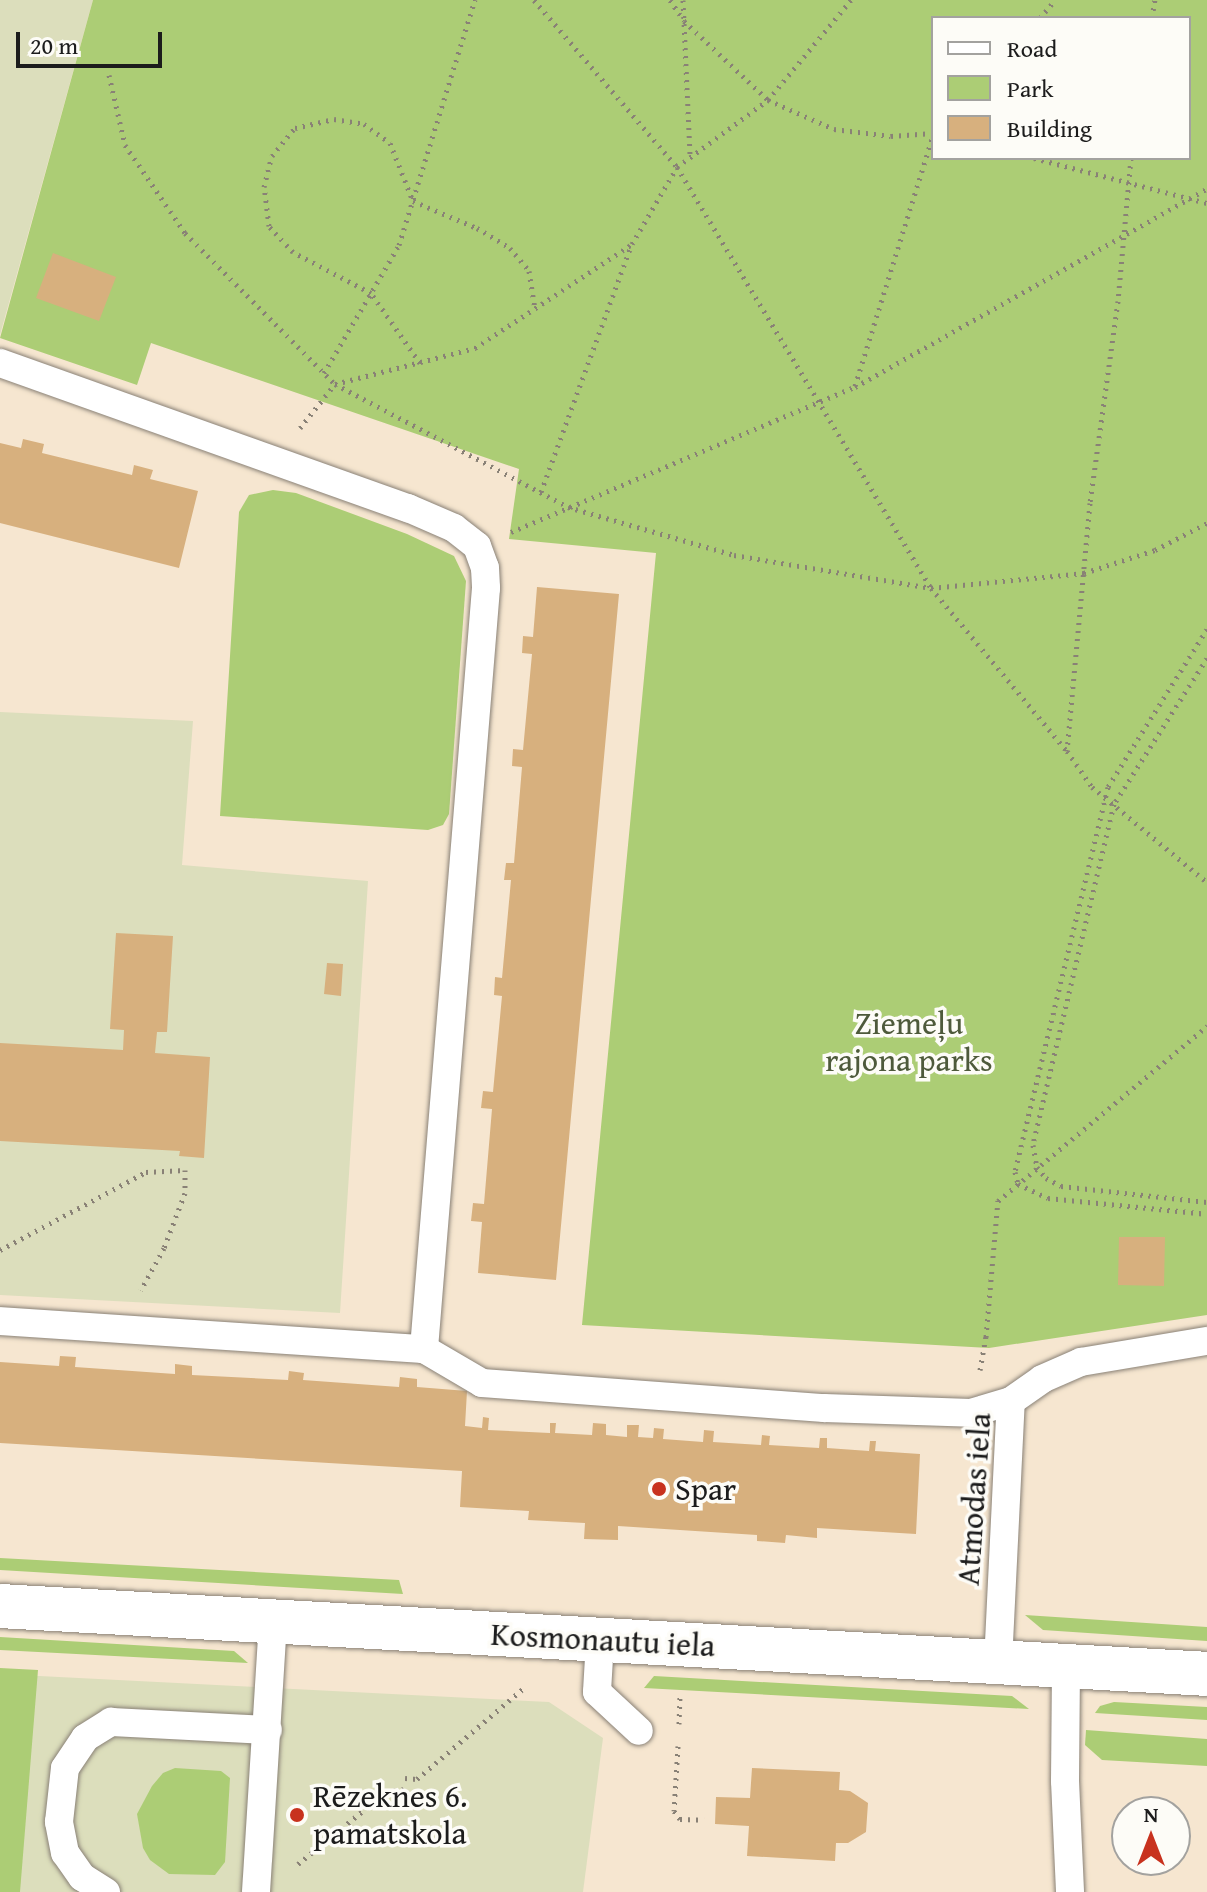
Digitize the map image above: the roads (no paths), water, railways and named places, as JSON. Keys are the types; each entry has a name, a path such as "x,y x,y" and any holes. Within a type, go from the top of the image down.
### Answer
{"street":[{"name":"Kosmonautu iela","path":"0,1606 1207,1674"}],"lane":[{"path":"0,363 443,523 477,546 485,568 486,588 424,1349"},
{"path":"0,1321 424,1349 482,1383 824,1408 971,1413 1011,1401"},
{"name":"Atmodas iela","path":"998,1663 1011,1401 1042,1379 1081,1362 1207,1341"},
{"path":"257,1885 273,1620"},
{"path":"600,1641 597,1692 639,1731"},
{"path":"1066,1667 1065,1781 1070,1892"},
{"path":"106,1892 82,1877 65,1853 59,1822 65,1768 85,1738 111,1722 268,1730"}],"place":[{"name":"Spar","path":"659,1489"},
{"name":"Rēzeknes 6. pamatskola","path":"297,1815"}],"park label":[{"name":"Ziemeļu rajona parks","path":"909,1042"}]}
